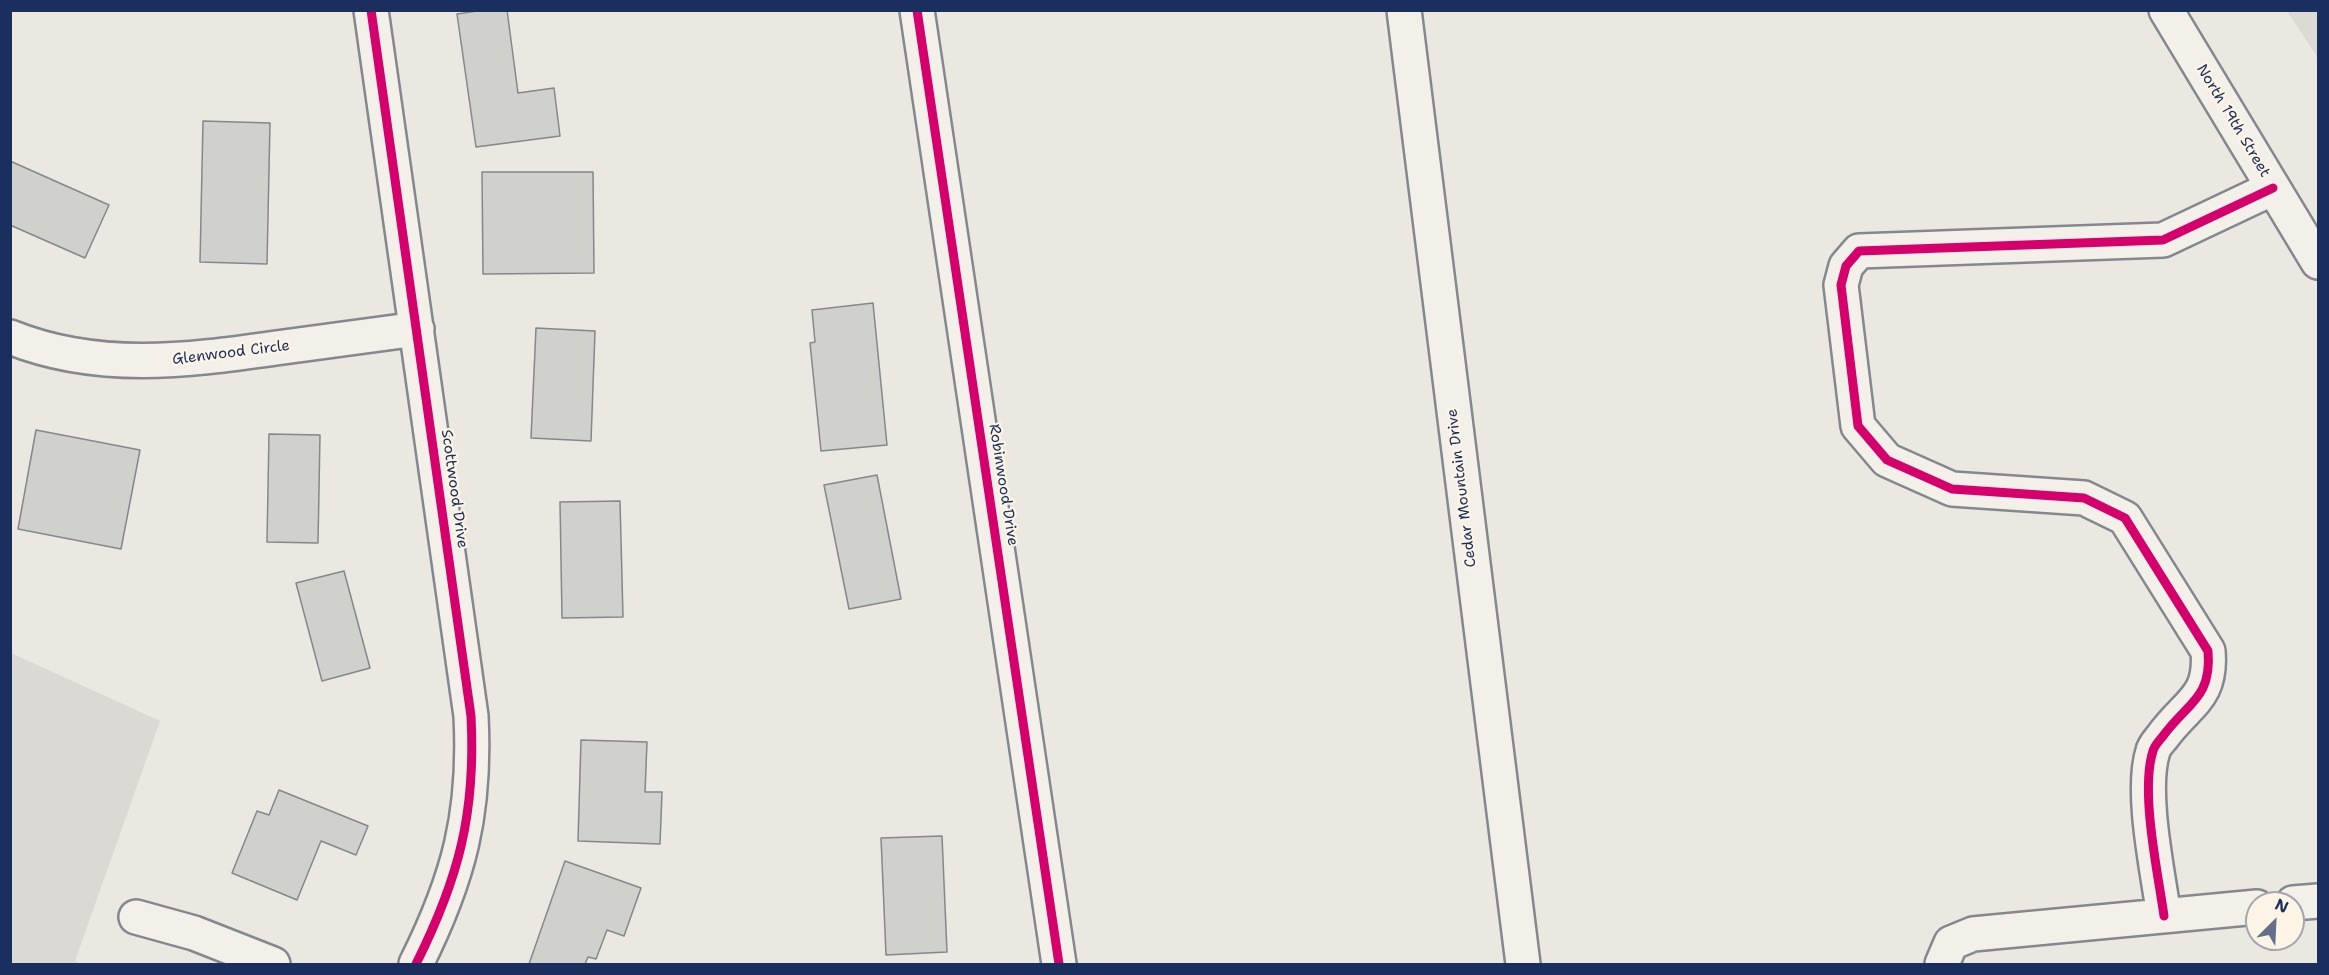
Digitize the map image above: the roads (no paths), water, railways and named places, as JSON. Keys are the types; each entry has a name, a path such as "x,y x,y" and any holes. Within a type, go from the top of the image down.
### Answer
{"street":[{"name":"Scottwood Drive","path":"371,10 471,716 471,795 462,852 442,913 417,964"},
{"name":"Robinwood Drive","path":"917,10 1059,964"},
{"name":"Cedar Mountain Drive","path":"1404,10 1523,964"},
{"name":"North 19th Street","path":"2166,10 2319,262"},
{"path":"2164,916 2149,802 2153,750 2175,720 2203,692 2210,673 2208,651 2125,518 2084,498 1952,489 1887,460 1858,426 1840,285 1846,266 1859,251 2163,240 2273,188"},
{"name":"Glenwood Circle","path":"10,338 41,350 68,355 123,360 186,360 417,329"},
{"path":"1942,964 1951,943 1973,934 2245,908"},
{"path":"136,917 194,933 273,964"}]}
